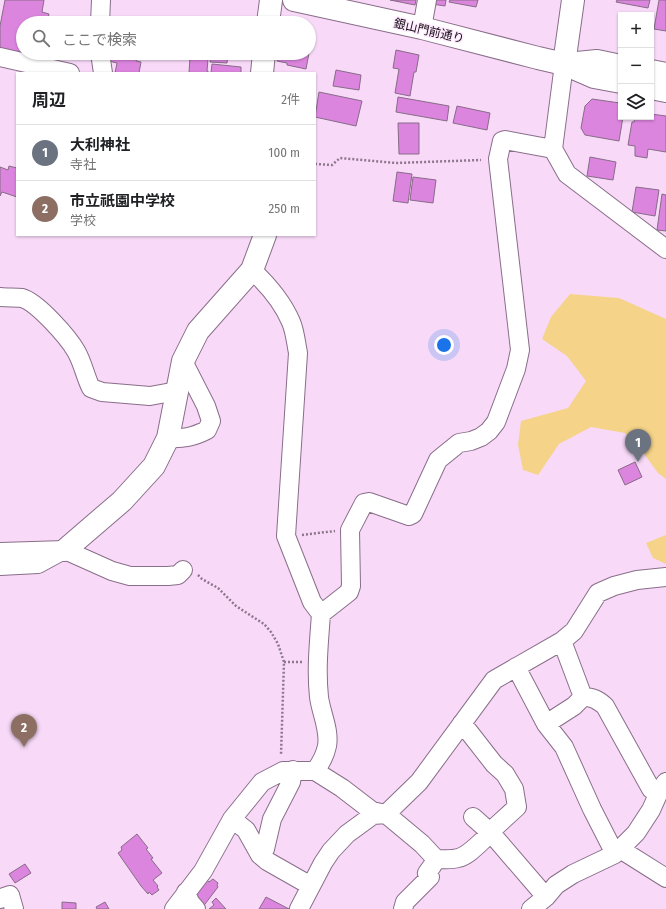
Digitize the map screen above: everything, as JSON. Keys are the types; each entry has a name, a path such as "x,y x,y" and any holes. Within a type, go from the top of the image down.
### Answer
{"street":[{"path":"100,16 101,0"},
{"path":"269,16 271,0"},
{"name":"銀山門前通り","path":"294,0 422,28 564,64 594,77 618,81"},
{"path":"422,28 428,0"},
{"path":"573,0 553,149 567,174 666,249"},
{"path":"0,58 65,72"},
{"path":"101,60 103,72"},
{"path":"262,72 263,60"},
{"name":"銀山門前通り","path":"564,64 597,61 618,65"},
{"path":"654,72 666,74"},
{"path":"654,89 666,91"},
{"path":"321,614 349,592 351,586 350,530 364,503 369,502 409,516 413,514 438,460 459,443 471,441 481,437 489,431 496,422 516,369 520,350 498,159 502,141 506,140 553,149"},
{"path":"0,566 38,564 65,550 122,501 154,466 168,438 183,361 198,331 252,270 265,236"},
{"path":"252,270 259,276 284,310 291,323 298,353 286,536 312,602 321,614 317,661 319,698 327,731 327,745 322,763 315,771"},
{"path":"0,298 22,298 34,305 51,321 62,332 76,351 91,388 102,392 150,396 177,391"},
{"path":"168,438 178,439 194,436 207,430 211,421 206,406 183,361"},
{"path":"0,552 65,550 112,571 130,576 178,575 183,570"},
{"path":"299,909 323,862 331,851 347,834 373,815 386,814 419,782 494,680 562,641 574,631 598,593 614,586 637,580 666,577"},
{"path":"562,641 583,697"},
{"path":"516,667 546,724 564,747 592,809 618,852 666,878"},
{"path":"546,724 574,706 583,697 592,697 599,700 605,706 651,789 663,786"},
{"path":"174,909 204,871 232,819 262,782 288,771 315,771 342,788 372,811 386,814 422,844 436,859 458,858 464,856 491,833 493,829 518,806 514,789 505,774 494,764 462,723"},
{"path":"260,855 265,849 272,819 291,782 288,771"},
{"path":"531,909 546,897 556,885 574,874 618,852 636,833 651,810 663,786"},
{"path":"473,817 491,833 546,897"},
{"path":"232,819 246,830 260,855 267,861 311,886"},
{"path":"403,909 405,902 430,877 427,872 436,859"},
{"path":"186,892 190,902 196,909"},
{"path":"0,900 10,895 14,909"}],"path":[{"path":"316,164 332,164 340,158 396,163 498,159"},
{"path":"286,536 350,530"},
{"path":"183,570 192,569 202,579 218,588 236,606 264,624 278,644 284,662 280,762 288,771"}],"shaded area":[{"path":"570,294 619,298 666,319 666,479 658,473 639,447 625,433 591,427 559,444 538,475 523,470 518,445 521,421 568,408 586,381 567,356 542,339 551,317"},
{"path":"666,535 666,564 653,558 646,543"}],"building":[{"path":"5,0 44,0 42,12 49,14 49,16 16,16 16,57 0,54 0,26"},
{"path":"390,0 416,0 415,5"},
{"path":"433,0 446,0 445,6 432,4"},
{"path":"450,0 478,0 476,7 449,2"},
{"path":"617,0 650,0 648,8 616,2"},
{"path":"659,0 666,0 666,31 654,29"},
{"path":"396,50 419,55 416,72 414,72 410,96 395,93 399,69 393,68"},
{"path":"136,60 141,62 139,72 115,72 117,63 109,61"},
{"path":"190,60 208,60 208,72 189,72"},
{"path":"210,60 227,60 227,63 210,62"},
{"path":"277,60 308,60 306,69"},
{"path":"212,64 241,67 241,72 211,72"},
{"path":"336,70 361,75 359,90 333,86"},
{"path":"319,92 362,101 356,126 316,117"},
{"path":"398,97 449,106 447,121 396,112"},
{"path":"592,99 618,103 618,120 622,120 619,141 585,135 581,128 585,106"},
{"path":"457,106 490,113 487,130 453,123"},
{"path":"654,114 666,116 666,152 648,149 647,158 635,156 635,146 628,145 632,122 634,122 634,120 654,120"},
{"path":"398,123 419,123 419,154 399,154"},
{"path":"590,157 616,162 613,180 587,176"},
{"path":"9,166 16,168 16,197 2,192 0,196 0,167 8,170"},
{"path":"397,172 412,174 408,203 393,201"},
{"path":"413,177 436,180 433,203 410,200"},
{"path":"636,187 659,190 655,216 632,212"},
{"path":"662,194 666,195 666,231 657,230"},
{"path":"635,462 642,477 625,485 618,470"},
{"path":"137,834 148,848 146,849 153,858 151,859 162,873 153,880 158,886 157,887 159,890 152,895 149,892 148,894 141,886 118,853 122,850 121,847"},
{"path":"25,864 31,873 15,883 9,874"},
{"path":"206,879 209,882 213,879 218,883 218,887 202,908 192,893"},
{"path":"266,897 289,909 259,909"},
{"path":"216,898 226,909 209,909 214,905 212,902"},
{"path":"62,902 76,903 76,909 62,909"},
{"path":"105,902 109,909 97,909 96,907"}],"place":[{"name":"大利神社","path":"638,462"},
{"name":"市立祇園中学校","path":"24,747"}]}
